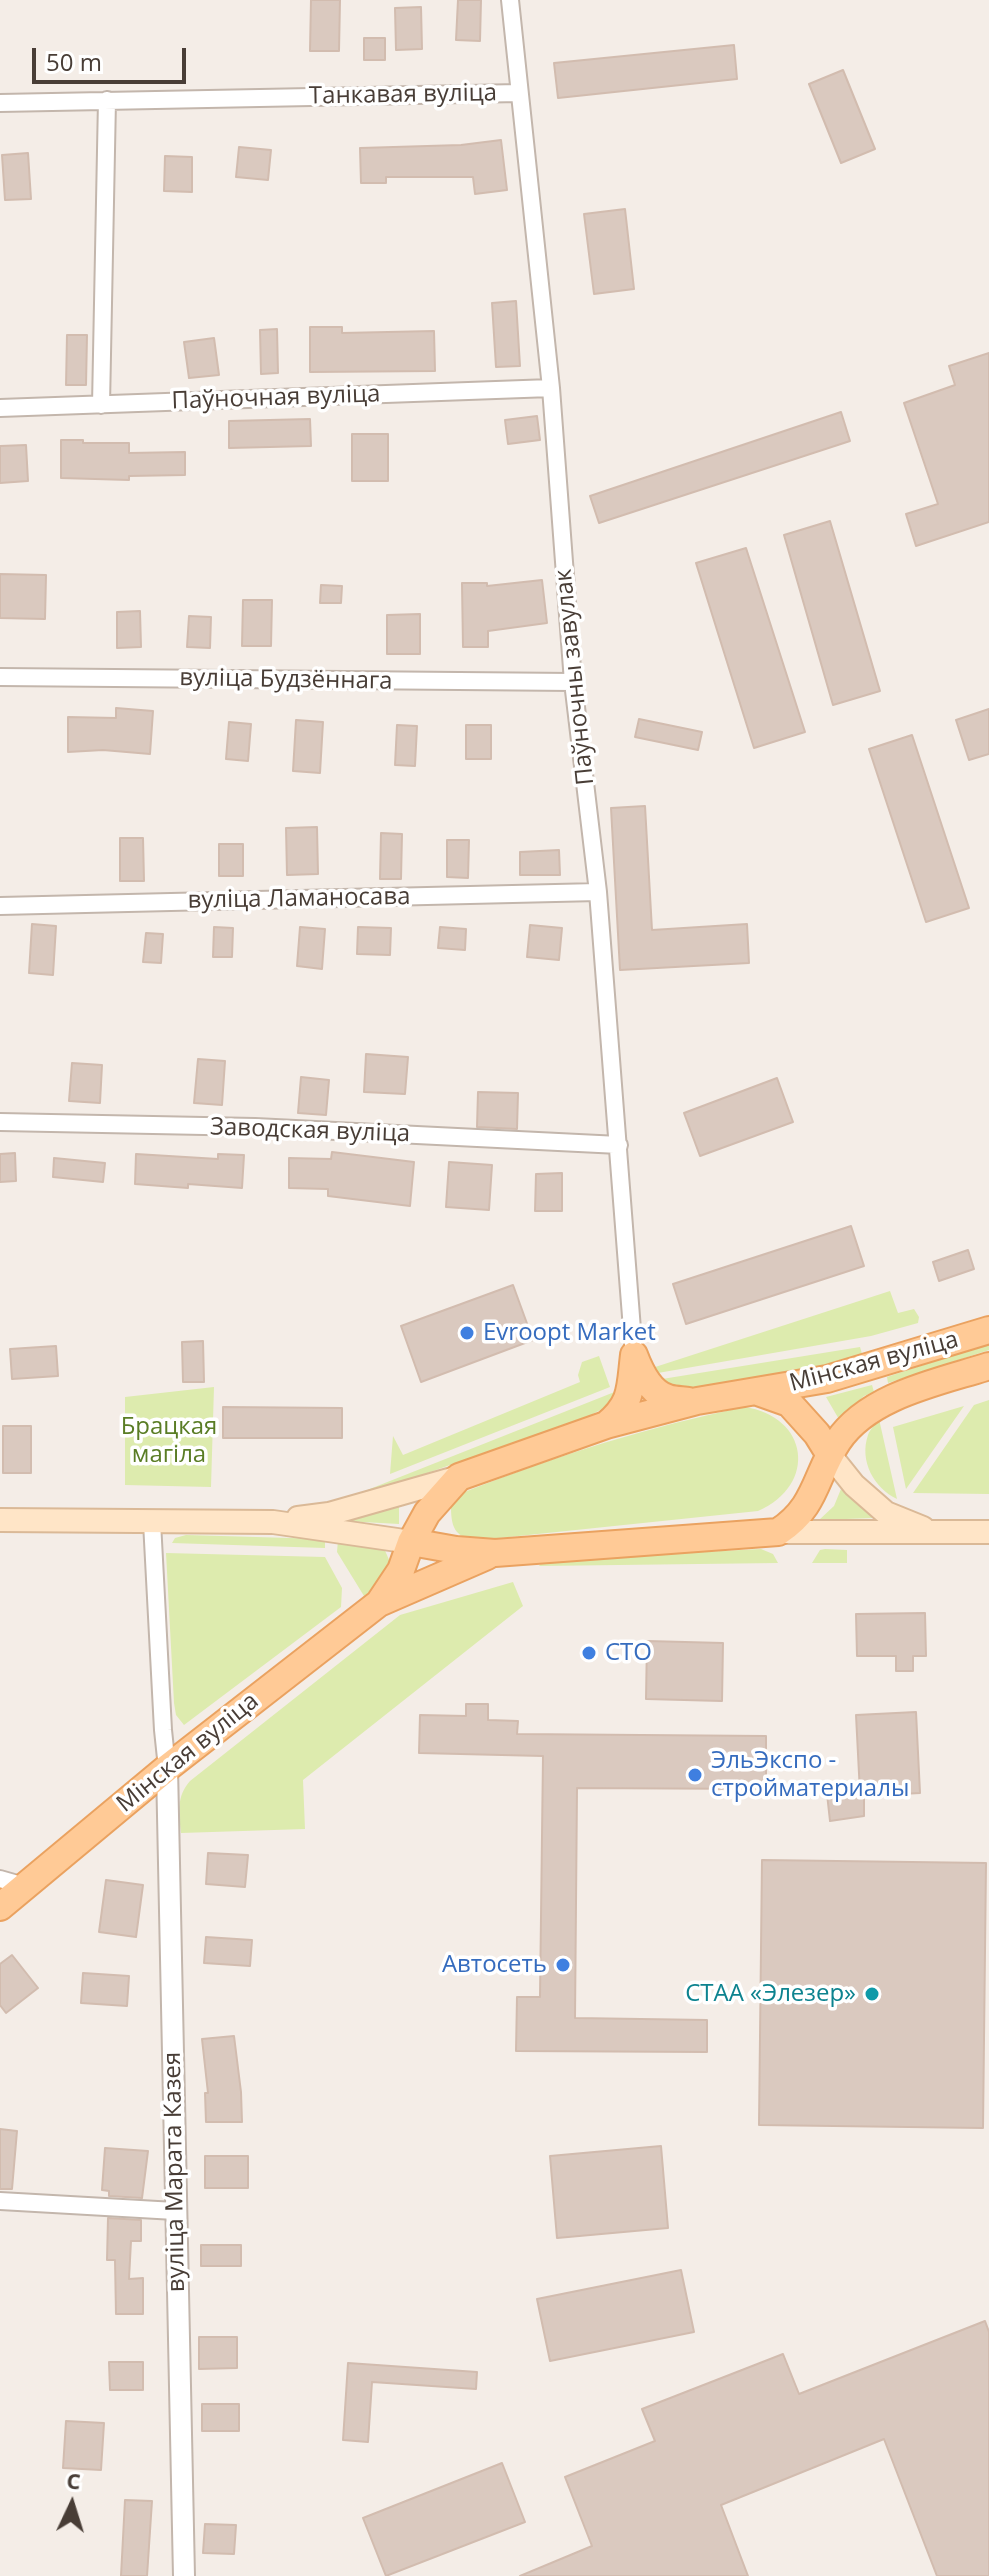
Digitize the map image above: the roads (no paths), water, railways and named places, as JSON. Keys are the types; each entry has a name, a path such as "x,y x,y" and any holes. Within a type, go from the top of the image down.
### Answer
{"main road":[{"name":"Мінская вуліца","path":"697,1401 839,1376 989,1330"},
{"path":"634,1355 640,1370 657,1392 669,1399 697,1401"},
{"path":"606,1425 621,1413 627,1401 634,1355"},
{"name":"Мінская вуліца","path":"778,1532 792,1523 813,1497 830,1455 845,1432 884,1401 989,1366"},
{"path":"758,1392 789,1403 817,1434 854,1485 886,1513 932,1531"},
{"path":"0,1520 273,1522 329,1514 450,1486 606,1425 697,1401"},
{"path":"379,1603 401,1570 411,1542 427,1513 450,1486"},
{"path":"450,1486 438,1520 442,1533 465,1551"},
{"path":"273,1522 495,1553 778,1532 989,1532"},
{"path":"379,1603 495,1553"},
{"name":"Мінская вуліца","path":"0,1907 11,1884 167,1768 379,1603"}],"street":[{"name":"Паўночны завулак","path":"510,0 551,388 573,682 598,892 634,1355"},
{"name":"Танкавая вуліца","path":"0,103 519,93"},
{"path":"101,405 107,100"},
{"name":"Паўночная вуліца","path":"0,408 551,388"},
{"name":"вуліца Будзённага","path":"0,677 573,682"},
{"name":"вуліца Ламаносава","path":"0,906 598,892"},
{"name":"Заводская вуліца","path":"0,1122 255,1127 619,1145"},
{"path":"152,1522 167,1768"},
{"name":"вуліца Марата Казея","path":"167,1768 184,2576"},
{"path":"0,2201 175,2211"}],"place":[{"name":"Evroopt Market","path":"467,1333"},
{"name":"СТО","path":"589,1653"},
{"name":"ЭльЭкспо - стройматериалы","path":"695,1775"},
{"name":"Автосеть","path":"563,1965"},
{"name":"СТАА «Элезер»","path":"872,1994"}],"park label":[{"name":"Брацкая магіла","path":"169,1441"}]}
